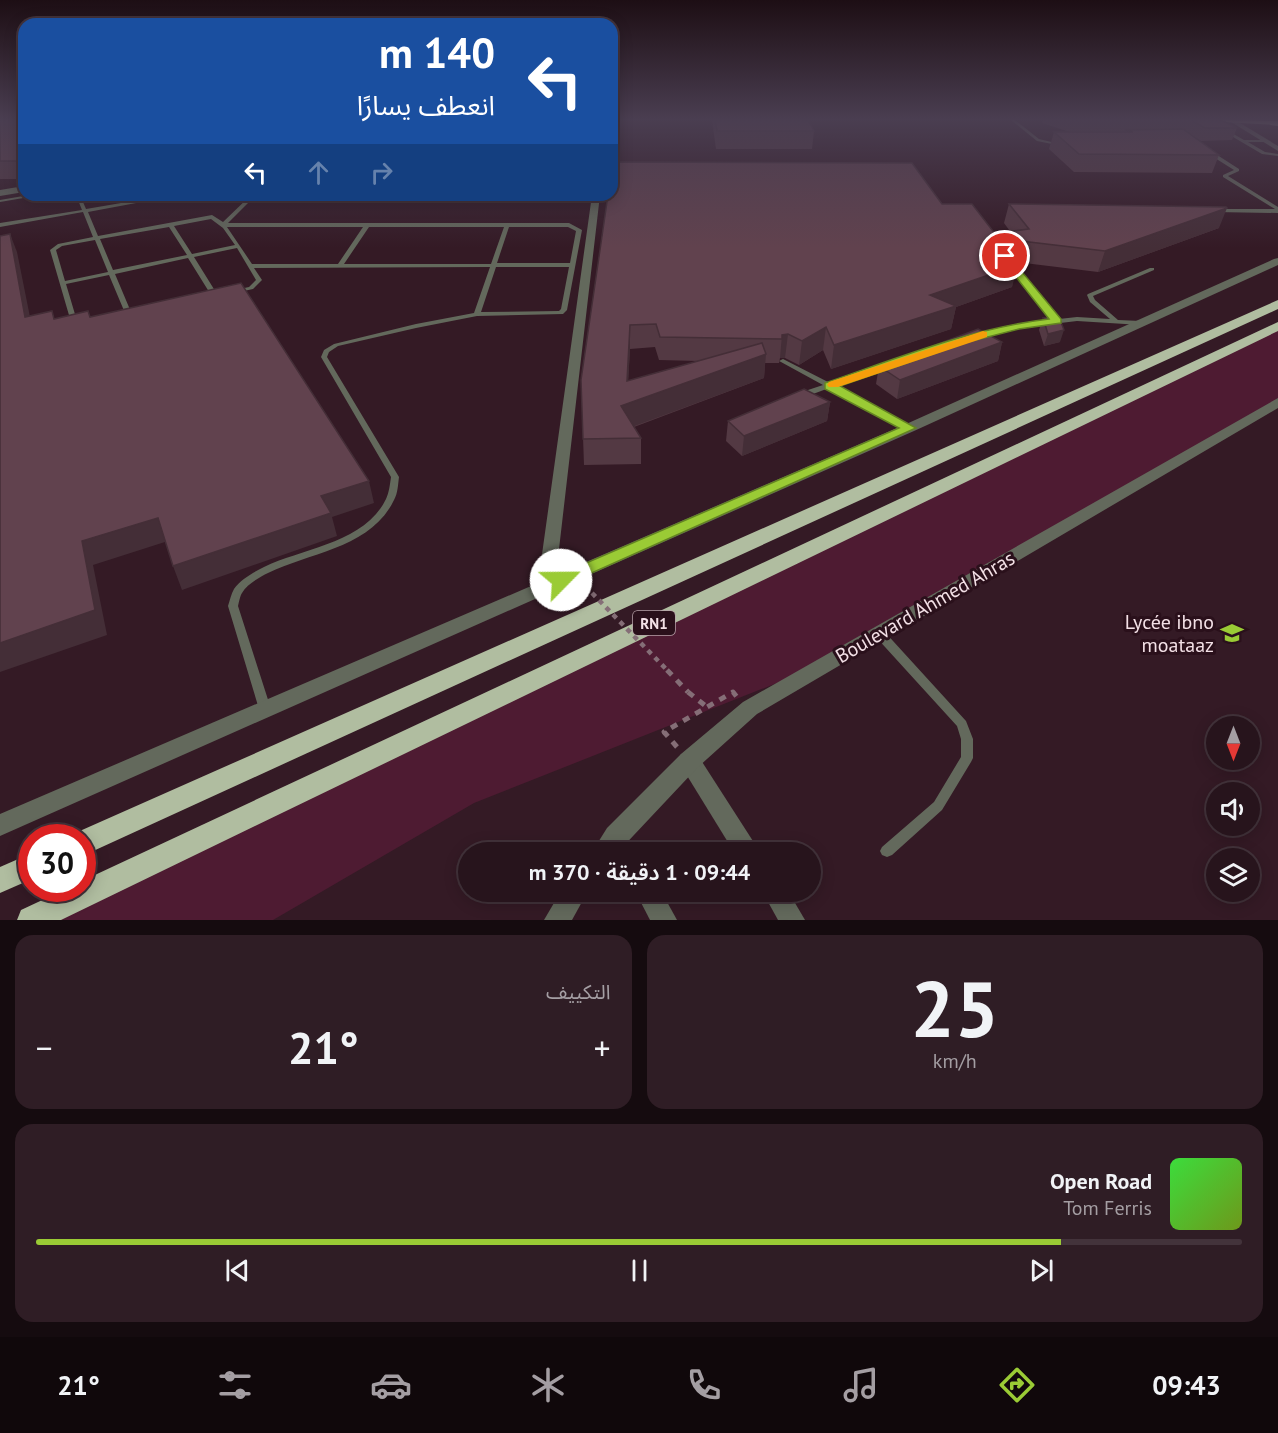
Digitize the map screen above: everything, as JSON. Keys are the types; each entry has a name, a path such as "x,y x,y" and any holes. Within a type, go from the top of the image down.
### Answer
{"highway":[{"name":"RN1","path":"96,837 1278,304"},
{"name":"RN1","path":"31,920 1278,326"},
{"path":"0,880 18,872"}],"street":[{"path":"0,193 18,190"},
{"path":"546,587 595,201"},
{"path":"0,825 909,428 1278,261"},
{"name":"Boulevard Ahmed Ahras","path":"619,842 689,761 750,708 1278,402"},
{"path":"689,761 742,842"},
{"path":"560,918 569,902"},
{"path":"653,902 664,920"},
{"path":"781,902 792,920"}],"lane":[{"path":"1226,163 1237,170 1236,173 1225,176 1278,210"},
{"path":"0,201 18,198"},
{"path":"81,201 129,314"},
{"path":"0,225 142,201"},
{"path":"223,225 248,201"},
{"path":"1213,211 1278,210"},
{"path":"212,217 223,225 259,280 251,288 77,324 74,322 53,250 60,245 212,217"},
{"path":"170,224 215,296"},
{"path":"223,225 507,225 576,227 579,230 564,310 561,313 477,314 336,345 326,351 324,357 395,477 390,501 374,522 349,538 262,573 238,589 233,606 265,710"},
{"path":"340,265 367,225"},
{"path":"477,314 507,225"},
{"path":"62,283 238,246"},
{"path":"1007,259 1057,321"},
{"path":"250,266 572,265"},
{"path":"1116,322 1092,301 1090,295 1152,269"},
{"path":"964,339 1019,326 1077,319 1141,323"},
{"path":"783,361 909,428"},
{"path":"798,397 897,363"},
{"path":"879,633 962,724 967,739 967,758 938,806 887,851"}],"path":[{"path":"592,593 688,692 708,707"},
{"path":"689,761 664,732 733,692 750,708"}],"shaded area":[{"path":"1278,326 1278,403 787,679 474,803 273,920 31,920 69,902 96,902 96,889"}],"building":[{"path":"618,163 912,163 942,204 972,204 996,235 1003,234 1008,240 998,239 1018,265 930,295 956,306 834,345 826,327 802,341 788,334 782,335 782,339 660,337 656,324 630,325 627,381 762,343 766,354 621,406 641,438 583,439 581,380 607,201 618,201"},
{"path":"1009,204 1227,208 1105,251 1021,241 1013,231 1029,229"},
{"path":"10,234 25,317 52,311 54,319 88,311 90,317 241,283 369,481 321,496 331,513 173,566 158,518 82,541 95,610 0,643 0,236"},
{"path":"1059,317 1064,330 1048,334 1043,318"},
{"path":"978,329 1002,342 900,380 879,366"},
{"path":"804,389 830,402 744,436 728,421"}],"slow traffic":[{"path":"833,385 964,339 983,335"}],"place":[{"name":"Lycée ibno moataaz","path":"1232,633"}],"route":[{"path":"561,580 909,428 829,386 964,339 1019,326 1057,321 1005,256"}]}
